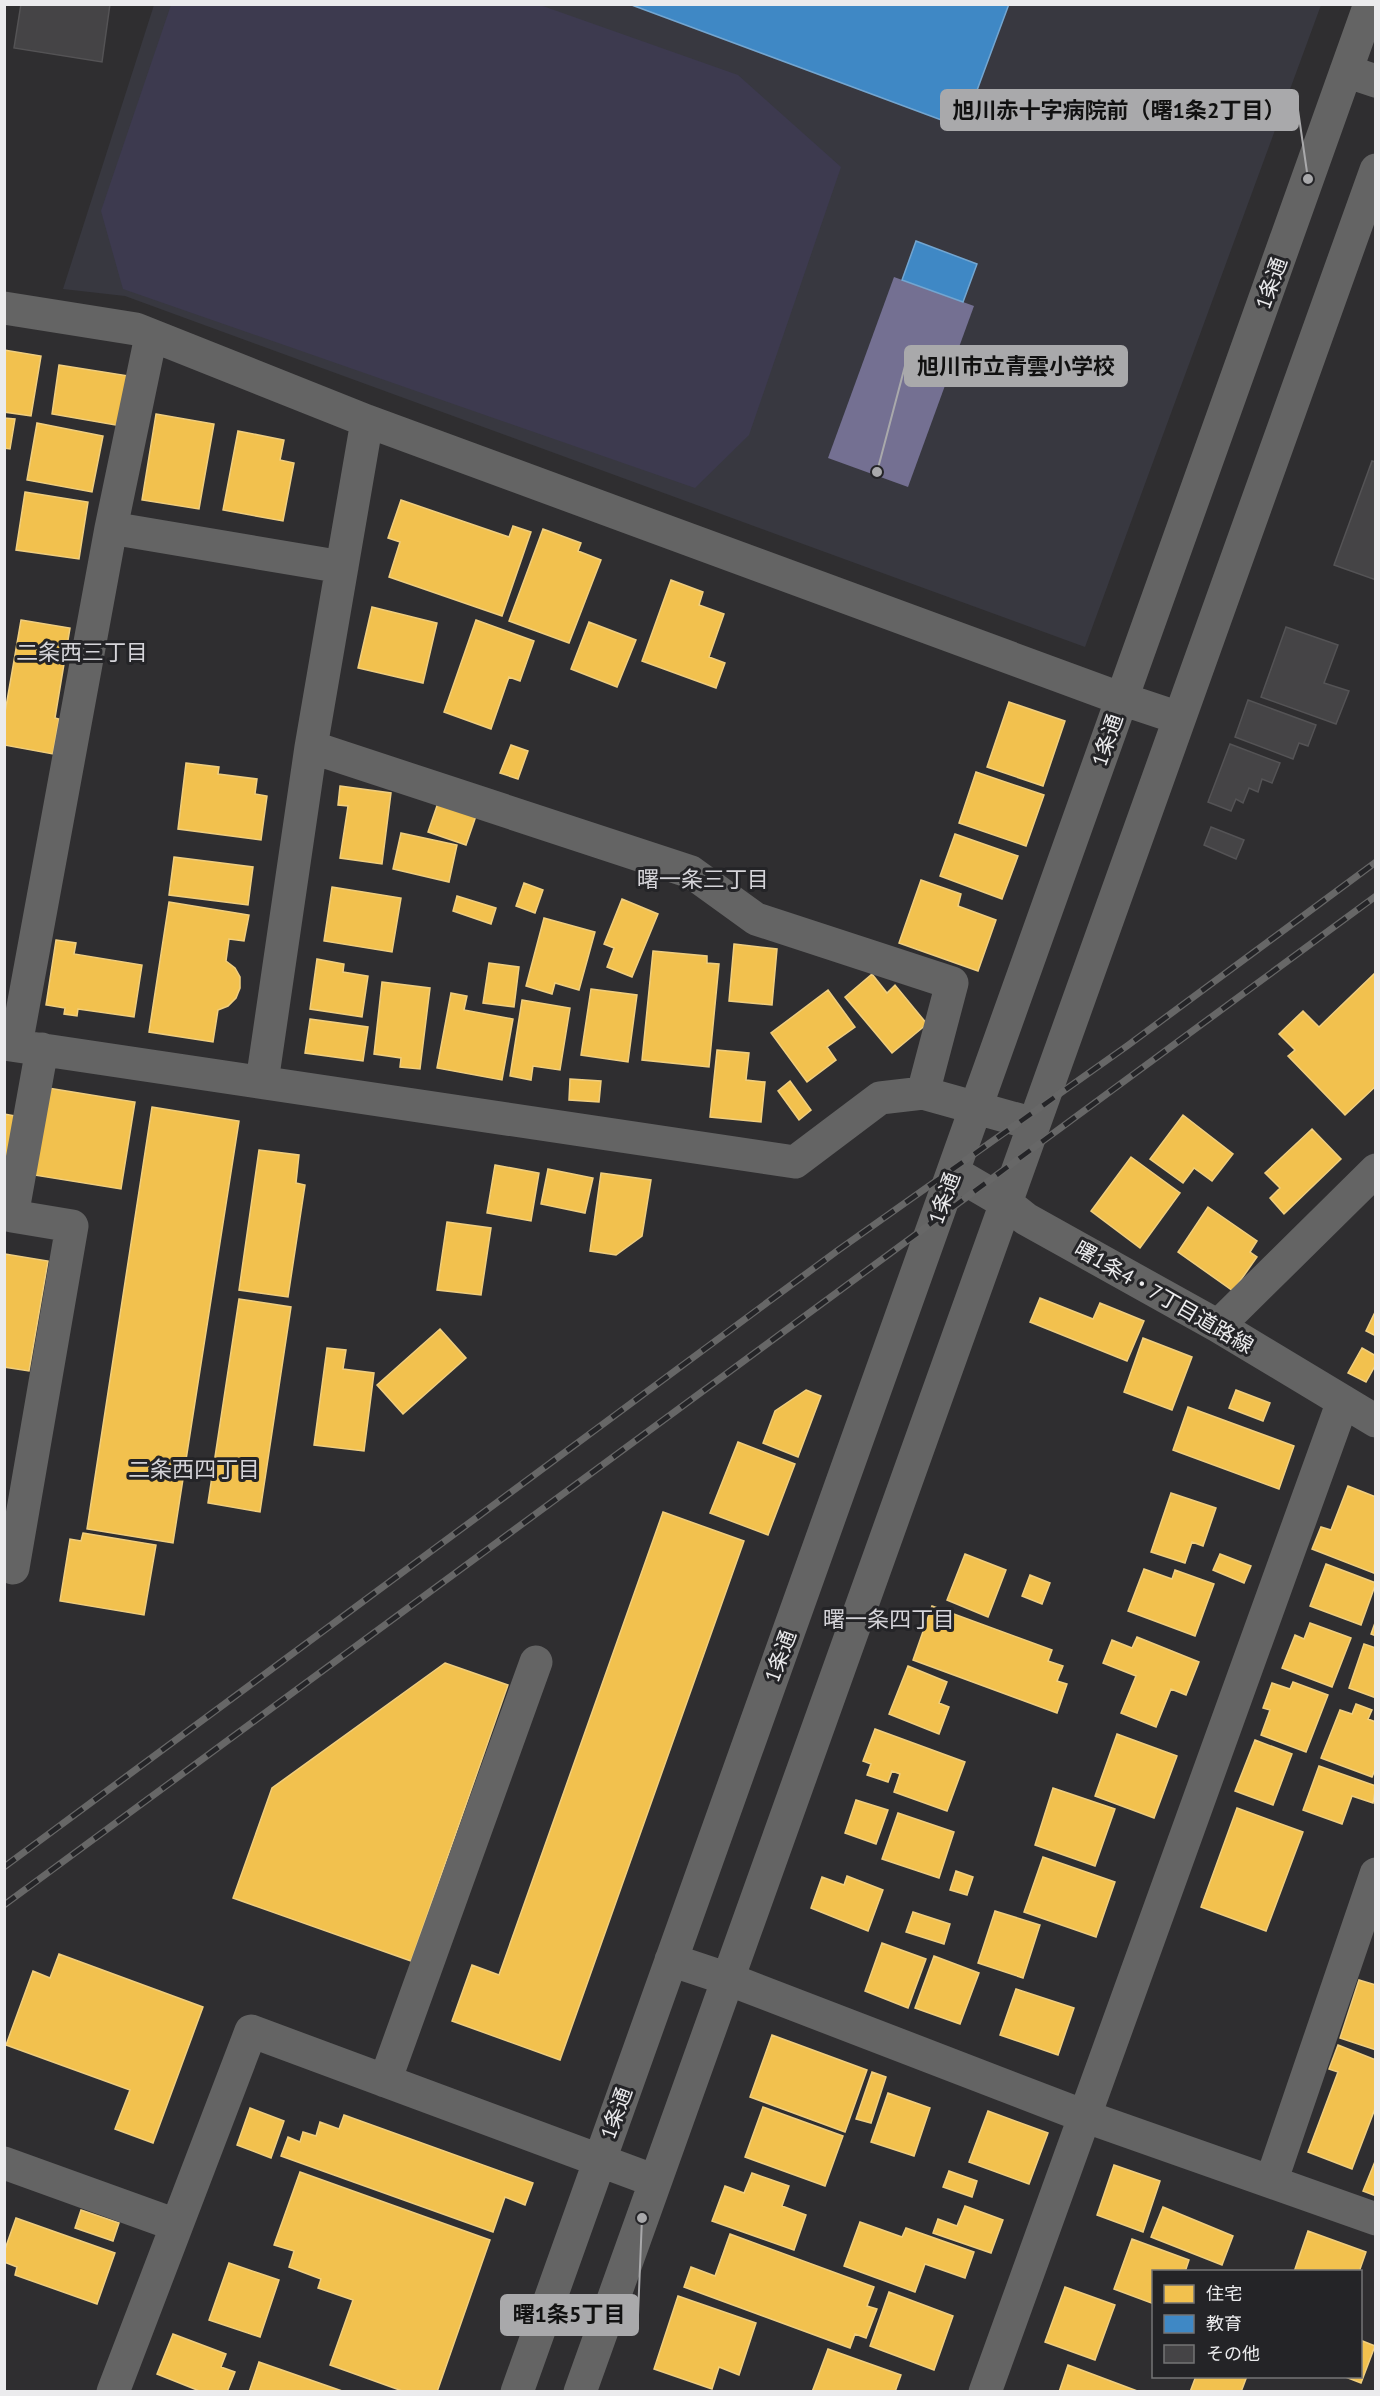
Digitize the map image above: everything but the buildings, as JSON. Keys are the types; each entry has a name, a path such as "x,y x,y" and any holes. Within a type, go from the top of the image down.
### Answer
{"street":[{"name":"1条通","path":"517,2391 1122,699 1361,76 1370,4"},
{"path":"580,2391 1376,170"},
{"path":"4,308 136,329 367,422 1179,718"},
{"path":"13,1568 72,1226 12,1216 21,1046 111,528 152,336"},
{"path":"262,1082 311,747 367,422"},
{"path":"111,528 342,567"},
{"path":"311,747 692,872 756,919 952,983 923,1093"},
{"path":"21,1046 795,1162 880,1098 923,1093 1034,1125"},
{"path":"1218,1326 1376,1170"},
{"name":"曙1条4・7丁目道路線","path":"953,1172 1006,1203 1026,1219 1218,1326 1376,1421"},
{"path":"985,2391 1343,1401"},
{"path":"385,2081 536,1662"},
{"path":"1270,2182 1376,1874"},
{"path":"671,1960 728,1979 1084,2116 1376,2219"},
{"path":"113,2391 251,2031 655,2181"},
{"path":"4,2163 177,2225"}],"shaded area":[{"path":"154,5 1321,5 1085,647 125,296 63,289"},
{"path":"171,5 540,5 738,75 841,167 749,435 695,488 123,289 101,211"},
{"path":"894,277 974,306 908,487 828,458"}],"railway":[{"path":"4,1867 837,1251 1127,1046 1376,862"},
{"path":"4,1905 1376,896"}],"place":[{"name":"旭川赤十字病院前（曙1条2丁目）","path":"1308,179"},
{"name":"旭川市立青雲小学校","path":"877,472"},
{"name":"曙1条5丁目","path":"642,2218"}],"district":[{"name":"二条西三丁目","path":"82,652"},
{"name":"曙一条三丁目","path":"703,879"},
{"name":"二条西四丁目","path":"194,1469"},
{"name":"曙一条四丁目","path":"889,1619"}]}
